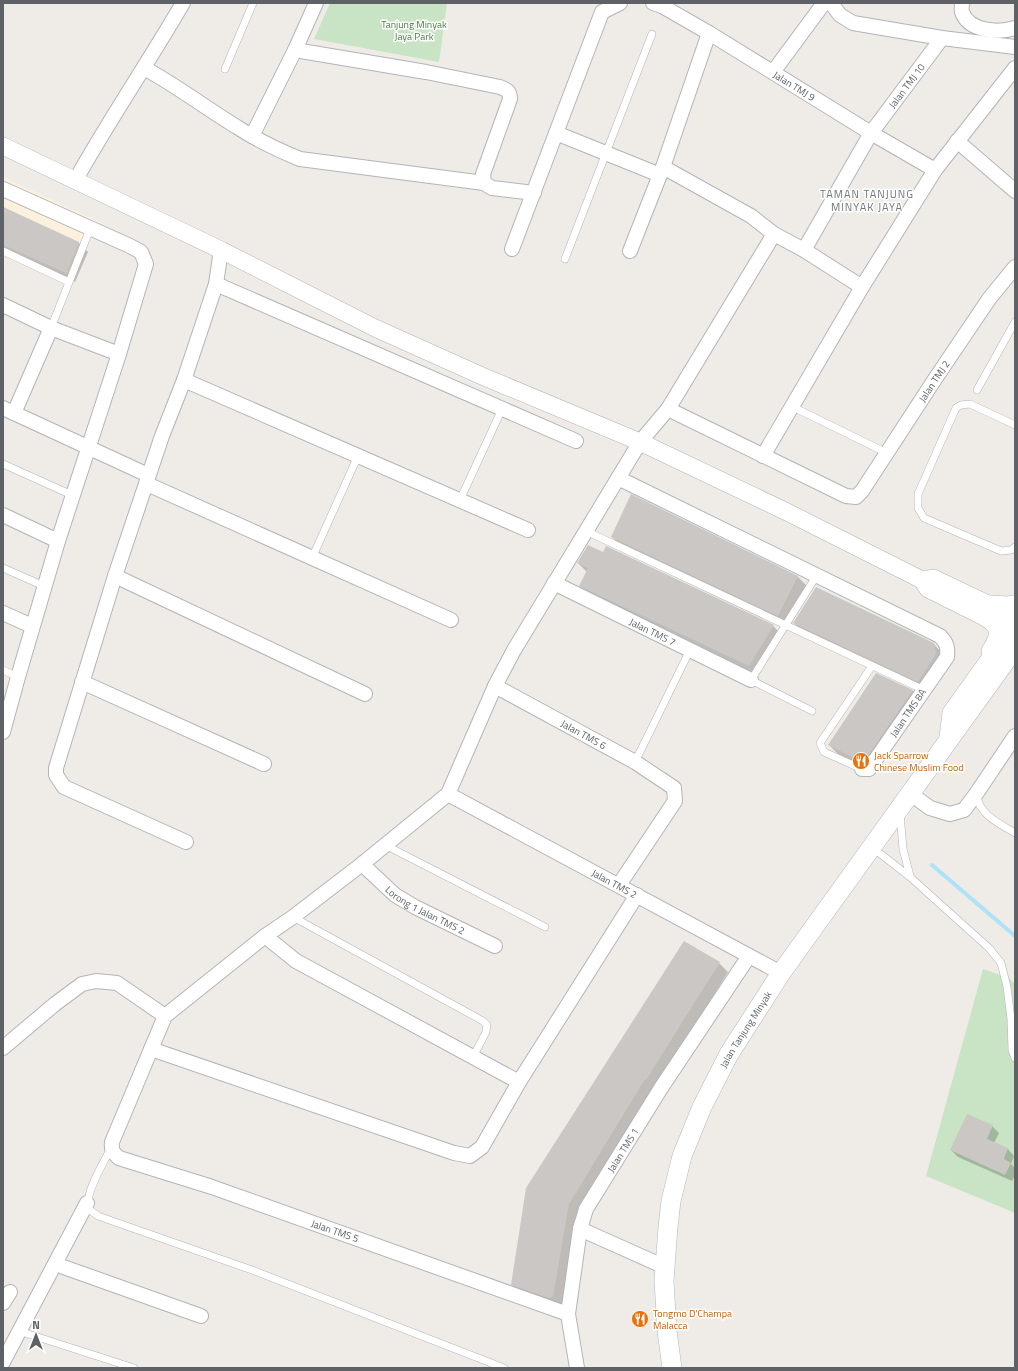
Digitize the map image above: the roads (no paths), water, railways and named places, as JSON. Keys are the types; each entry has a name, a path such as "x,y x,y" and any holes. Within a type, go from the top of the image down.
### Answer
{"main road":[{"path":"976,680 979,666 995,645 999,636 998,628 992,621 989,611 1015,604"},
{"name":"Jalan Tanjung Minyak","path":"949,738 952,713 1014,631"},
{"name":"Jalan Tanjung Minyak","path":"672,1368 667,1331 664,1281 672,1201 682,1156 702,1107 729,1054 781,974 949,738 963,721 1014,631"}],"street":[{"path":"75,181 100,137 183,3"},
{"path":"252,136 295,50 316,3"},
{"path":"512,249 602,12 620,3"},
{"name":"Jalan TMJ 9","path":"653,3 662,6 710,33 871,133 934,170"},
{"path":"773,72 824,3"},
{"path":"831,3 840,15 852,23 942,38 1015,46"},
{"path":"962,3 962,12 968,21 982,29 1004,32 1015,28"},
{"path":"630,251 662,171 710,33"},
{"name":"Jalan TMJ 10","path":"804,250 871,133 942,38"},
{"path":"295,50 426,72 500,87 507,90 510,93 510,100 483,174 484,183"},
{"path":"144,68 167,81 238,128 280,151 300,159 484,183 492,188 534,193"},
{"path":"668,410 763,456 862,287 934,170 1015,68"},
{"path":"556,133 607,153 662,171 751,216 774,234 804,250 862,287"},
{"path":"957,141 1015,191"},
{"path":"3,146 221,250 375,328 482,376 640,442 785,511 922,580 933,578 989,611 1014,631"},
{"path":"3,189 141,252 146,264 92,449 72,495 44,586 18,677 6,711 3,732"},
{"path":"111,1145 164,1016 265,936 293,917 362,864 448,794 496,686 514,650 640,442 668,410 774,234"},
{"path":"186,842 64,787 56,775 56,768 115,576 162,436 184,380 216,284 221,250"},
{"name":"Jalan TMJ 2","path":"763,456 846,496 856,498 989,299 1013,273"},
{"path":"216,284 576,441"},
{"path":"3,305 51,328 119,354"},
{"path":"51,328 9,411 92,449 129,467 148,479 312,558 451,620"},
{"path":"184,380 528,530"},
{"path":"618,478 816,575"},
{"path":"3,515 58,541"},
{"name":"Jalan TMS 8A","path":"816,575 940,636 946,642 948,649 947,657 870,769 862,769"},
{"path":"115,576 365,694"},
{"name":"Jalan TMS 7","path":"554,583 751,680"},
{"path":"3,613 32,626"},
{"path":"82,682 264,764"},
{"name":"Jalan TMS 6","path":"496,686 635,762 674,788 675,801 618,885"},
{"path":"905,801 950,814 964,810 1015,736"},
{"name":"Jalan TMS 2","path":"448,794 781,974"},
{"name":"Lorong 1 Jalan TMS 2","path":"362,864 396,895 416,907 495,946"},
{"path":"151,1049 454,1153 470,1156 482,1147 519,1082 637,895"},
{"path":"265,936 296,961 519,1082"},
{"name":"Jalan TMS 1","path":"577,1368 568,1314 580,1229 586,1209 661,1088 749,956"},
{"path":"3,1048 55,1004 82,984 96,981 117,983 164,1016"},
{"name":"Jalan TMS 5","path":"111,1145 113,1153 119,1158 219,1190 568,1314"},
{"path":"3,1362 87,1203"},
{"path":"580,1229 665,1267"},
{"path":"55,1264 201,1316"}],"lane":[{"path":"225,69 254,3"},
{"path":"565,259 652,34"},
{"path":"51,328 90,229"},
{"path":"3,251 69,282"},
{"path":"977,390 1015,322"},
{"path":"1015,425 970,404 961,405 956,408 918,494 918,508 924,518 1001,551 1015,548"},
{"path":"793,407 887,453"},
{"path":"460,500 502,409"},
{"path":"312,558 358,456"},
{"path":"3,464 72,495"},
{"path":"586,531 785,626 924,690"},
{"path":"3,568 44,586"},
{"path":"812,711 751,680 816,575"},
{"path":"635,762 690,650"},
{"path":"862,769 824,752 820,744 872,666"},
{"path":"3,670 18,677"},
{"path":"976,794 977,801 981,808 989,816 1015,834"},
{"path":"905,801 903,849 910,876"},
{"path":"385,845 545,927"},
{"path":"872,846 910,876 989,948 1001,963 1007,987 1012,1050 1015,1058"},
{"path":"293,917 483,1021 487,1025 486,1032 473,1056"},
{"path":"111,1145 90,1191 87,1203 90,1210 98,1216 252,1270 504,1368"},
{"path":"20,1331 134,1368"}],"waterway":[{"path":"932,865 1015,936"}],"place":[{"name":"Jack Sparrow Chinese Muslim Food","path":"861,761"},
{"name":"Tongmo D'Champa Malacca","path":"640,1319"}],"district":[{"name":"TAMAN TANJUNG MINYAK JAYA","path":"867,200"}],"park label":[{"name":"Tanjung Minyak Jaya Park","path":"414,30"}]}
